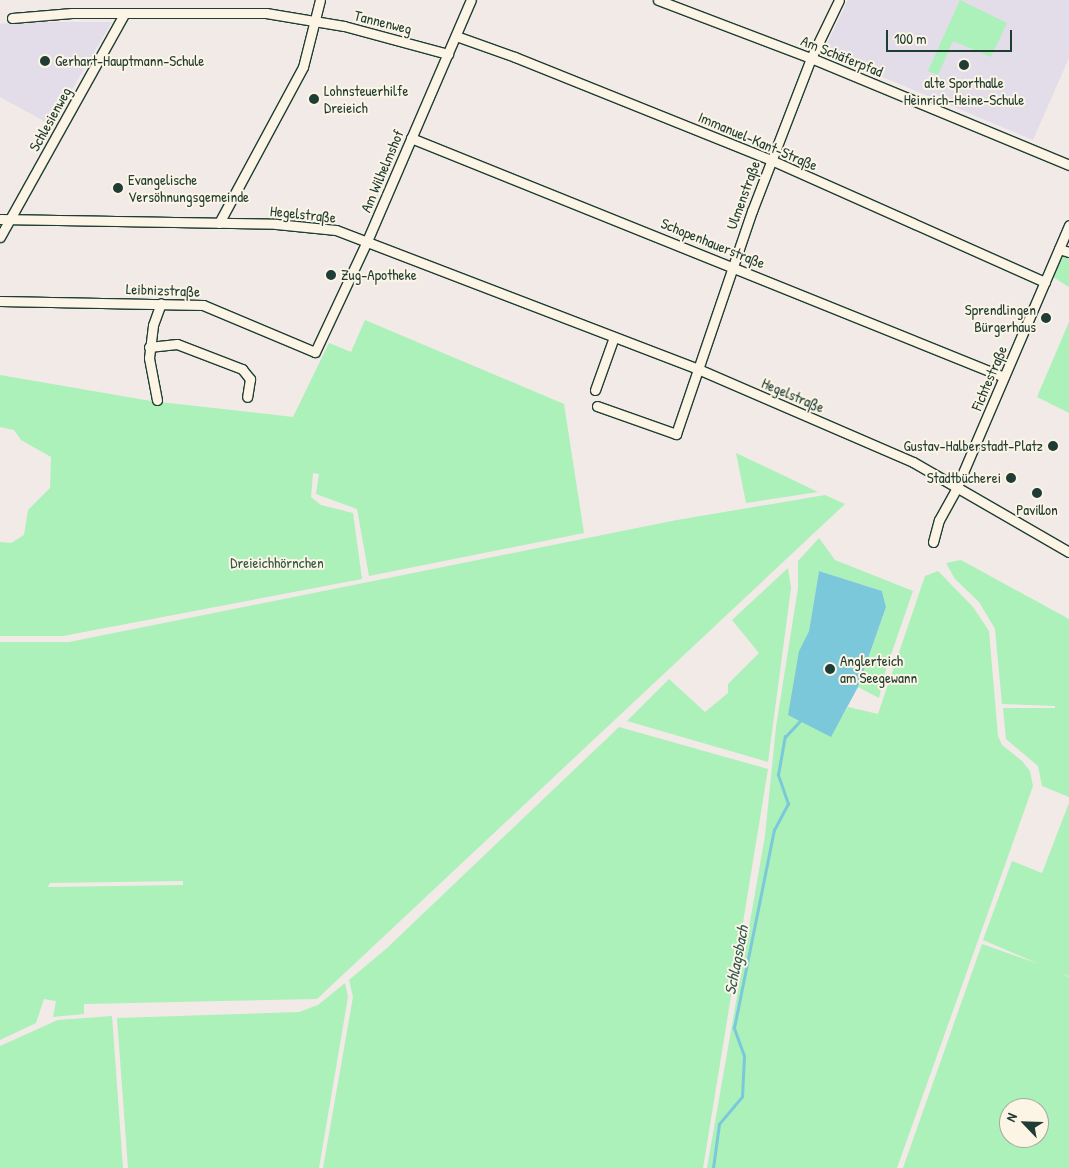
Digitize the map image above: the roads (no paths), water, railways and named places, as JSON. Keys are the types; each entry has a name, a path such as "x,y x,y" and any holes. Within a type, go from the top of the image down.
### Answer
{"street":[{"path":"219,223 303,67 320,0"},
{"name":"Am Wilhelmshof","path":"315,352 367,241 471,0"},
{"name":"Am Schäferpfad","path":"658,0 811,58 1069,164"},
{"name":"Ulmenstraße","path":"597,406 676,434 732,265 771,160 811,58 840,0"},
{"name":"Tannenweg","path":"12,18 72,13 266,13 314,21 448,54"},
{"name":"Schlesienweg","path":"0,238 124,14"},
{"name":"Immanuel-Kant-Straße","path":"456,36 515,56 771,160 1045,282"},
{"name":"Schopenhauerstraße","path":"411,138 732,265 1004,377"},
{"name":"Hegelstraße","path":"0,219 219,223 326,228 367,241 698,369 913,462 956,489 1069,552"},
{"name":"Fichtestraße","path":"933,542 939,520 956,489 1069,225"},
{"path":"1059,249 1069,252"},
{"name":"Leibnizstraße","path":"0,301 203,305 315,352"},
{"path":"157,400 149,368 149,347 161,303"},
{"path":"595,390 614,337"},
{"path":"149,347 177,344 242,369 249,375 247,397"}],"water":[{"name":"Anglerteich am Seegewann","path":"819,571 882,591 886,607 858,687 831,737 788,715 799,651 809,631"}],"waterway":[{"name":"Schlagsbach","path":"713,1168 719,1124 742,1097 744,1056 734,1028 774,830 788,804 778,775 785,737 800,721"}],"place":[{"name":"Gerhart-Hauptmann-Schule","path":"45,61"},
{"name":"alte Sporthalle Heinrich-Heine-Schule","path":"964,65"},
{"name":"Lohnsteuerhilfe Dreieich","path":"314,99"},
{"name":"Evangelische Versöhnungsgemeinde","path":"118,188"},
{"name":"Zug-Apotheke","path":"331,275"},
{"name":"Sprendlingen Bürgerhaus","path":"1046,318"},
{"name":"Gustav-Halberstadt-Platz","path":"1053,446"},
{"name":"Stadtbücherei","path":"1011,478"},
{"name":"Pavillon","path":"1037,493"},
{"name":"Anglerteich am Seegewann","path":"830,669"}],"park label":[{"name":"Dreieichhörnchen","path":"277,563"}]}
